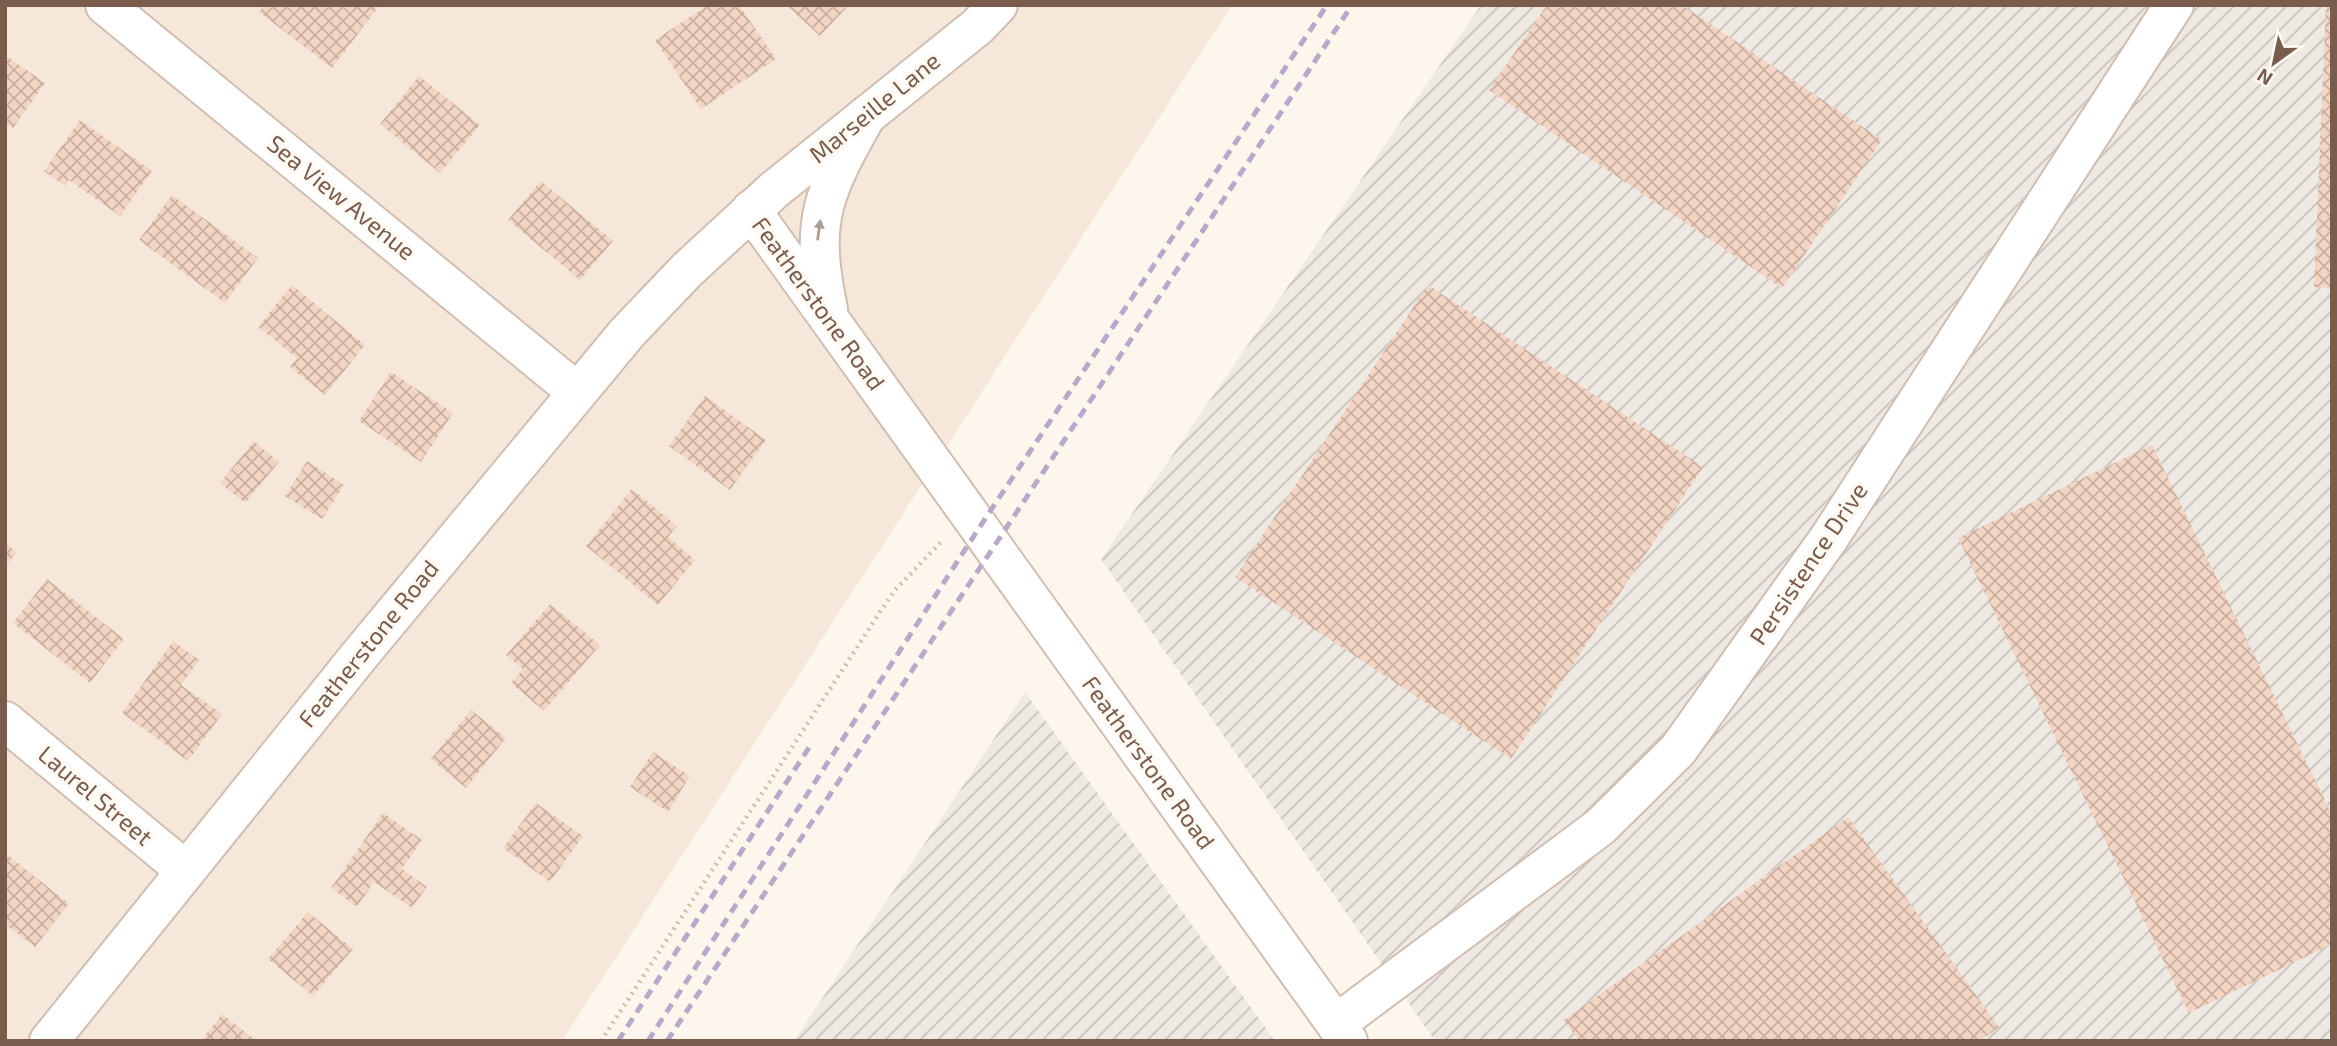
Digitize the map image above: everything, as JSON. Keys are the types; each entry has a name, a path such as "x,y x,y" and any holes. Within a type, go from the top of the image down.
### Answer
{"street":[{"name":"Sea View Avenue","path":"105,5 577,392"},
{"name":"Marseille Lane","path":"751,210 978,26 998,5"},
{"name":"Persistence Drive","path":"1342,1032 1600,827 1678,750 1829,538 2174,5"},
{"path":"831,321 819,265 818,228 832,182 866,116"},
{"name":"Featherstone Road","path":"49,1041 185,870 577,392 653,304 751,210 1342,1032"},
{"name":"Laurel Street","path":"5,721 185,870"}],"path":[{"path":"601,1041 880,612 906,579 969,514"}],"shaded area":[{"path":"5,5 1232,5 562,1041 5,1041"},
{"path":"1481,5 2332,5 2332,1041 1435,1041 1101,559"},
{"path":"1025,692 1275,1041 794,1041"}],"building":[{"path":"264,5 380,5 332,68 259,12"},
{"path":"708,5 739,5 776,59 701,109 655,40"},
{"path":"786,5 849,5 820,36"},
{"path":"1547,5 1682,5 1882,140 1782,288 1489,90"},
{"path":"2326,5 2332,5 2332,288 2314,287"},
{"path":"5,55 45,83 13,128 5,123"},
{"path":"419,76 480,125 440,173 380,124"},
{"path":"80,120 152,171 120,216 69,180 65,186 44,171"},
{"path":"541,181 613,241 580,280 508,220"},
{"path":"172,195 258,258 225,303 139,240"},
{"path":"292,285 365,345 325,395 290,367 297,358 258,327"},
{"path":"1428,285 1703,467 1511,759 1235,577"},
{"path":"391,372 453,413 421,462 359,421"},
{"path":"705,396 766,440 730,490 669,446"},
{"path":"254,441 279,462 245,503 220,483"},
{"path":"2152,445 2332,815 2332,944 2189,1013 1958,538"},
{"path":"307,461 344,485 322,519 285,496"},
{"path":"632,489 677,526 668,537 695,560 658,605 586,546"},
{"path":"5,542 17,553 5,566"},
{"path":"47,579 124,639 90,683 13,623"},
{"path":"550,604 600,645 544,711 511,683 523,669 506,655"},
{"path":"173,641 199,660 181,685 222,714 188,761 122,713"},
{"path":"471,710 506,738 466,788 431,759"},
{"path":"653,752 690,776 668,812 630,787"},
{"path":"536,803 583,836 550,882 503,848"},
{"path":"383,813 422,840 402,869 427,887 412,908 374,882 357,907 331,888"},
{"path":"1848,817 1999,1027 1980,1041 1579,1041 1564,1020"},
{"path":"8,855 69,904 35,947 5,924 5,859"},
{"path":"308,912 353,949 313,996 268,959"},
{"path":"222,1014 257,1041 201,1041"}],"railway":[{"path":"648,1041 979,528 1327,5"},
{"path":"667,1041 1352,5"},
{"path":"618,1041 812,743"}]}
